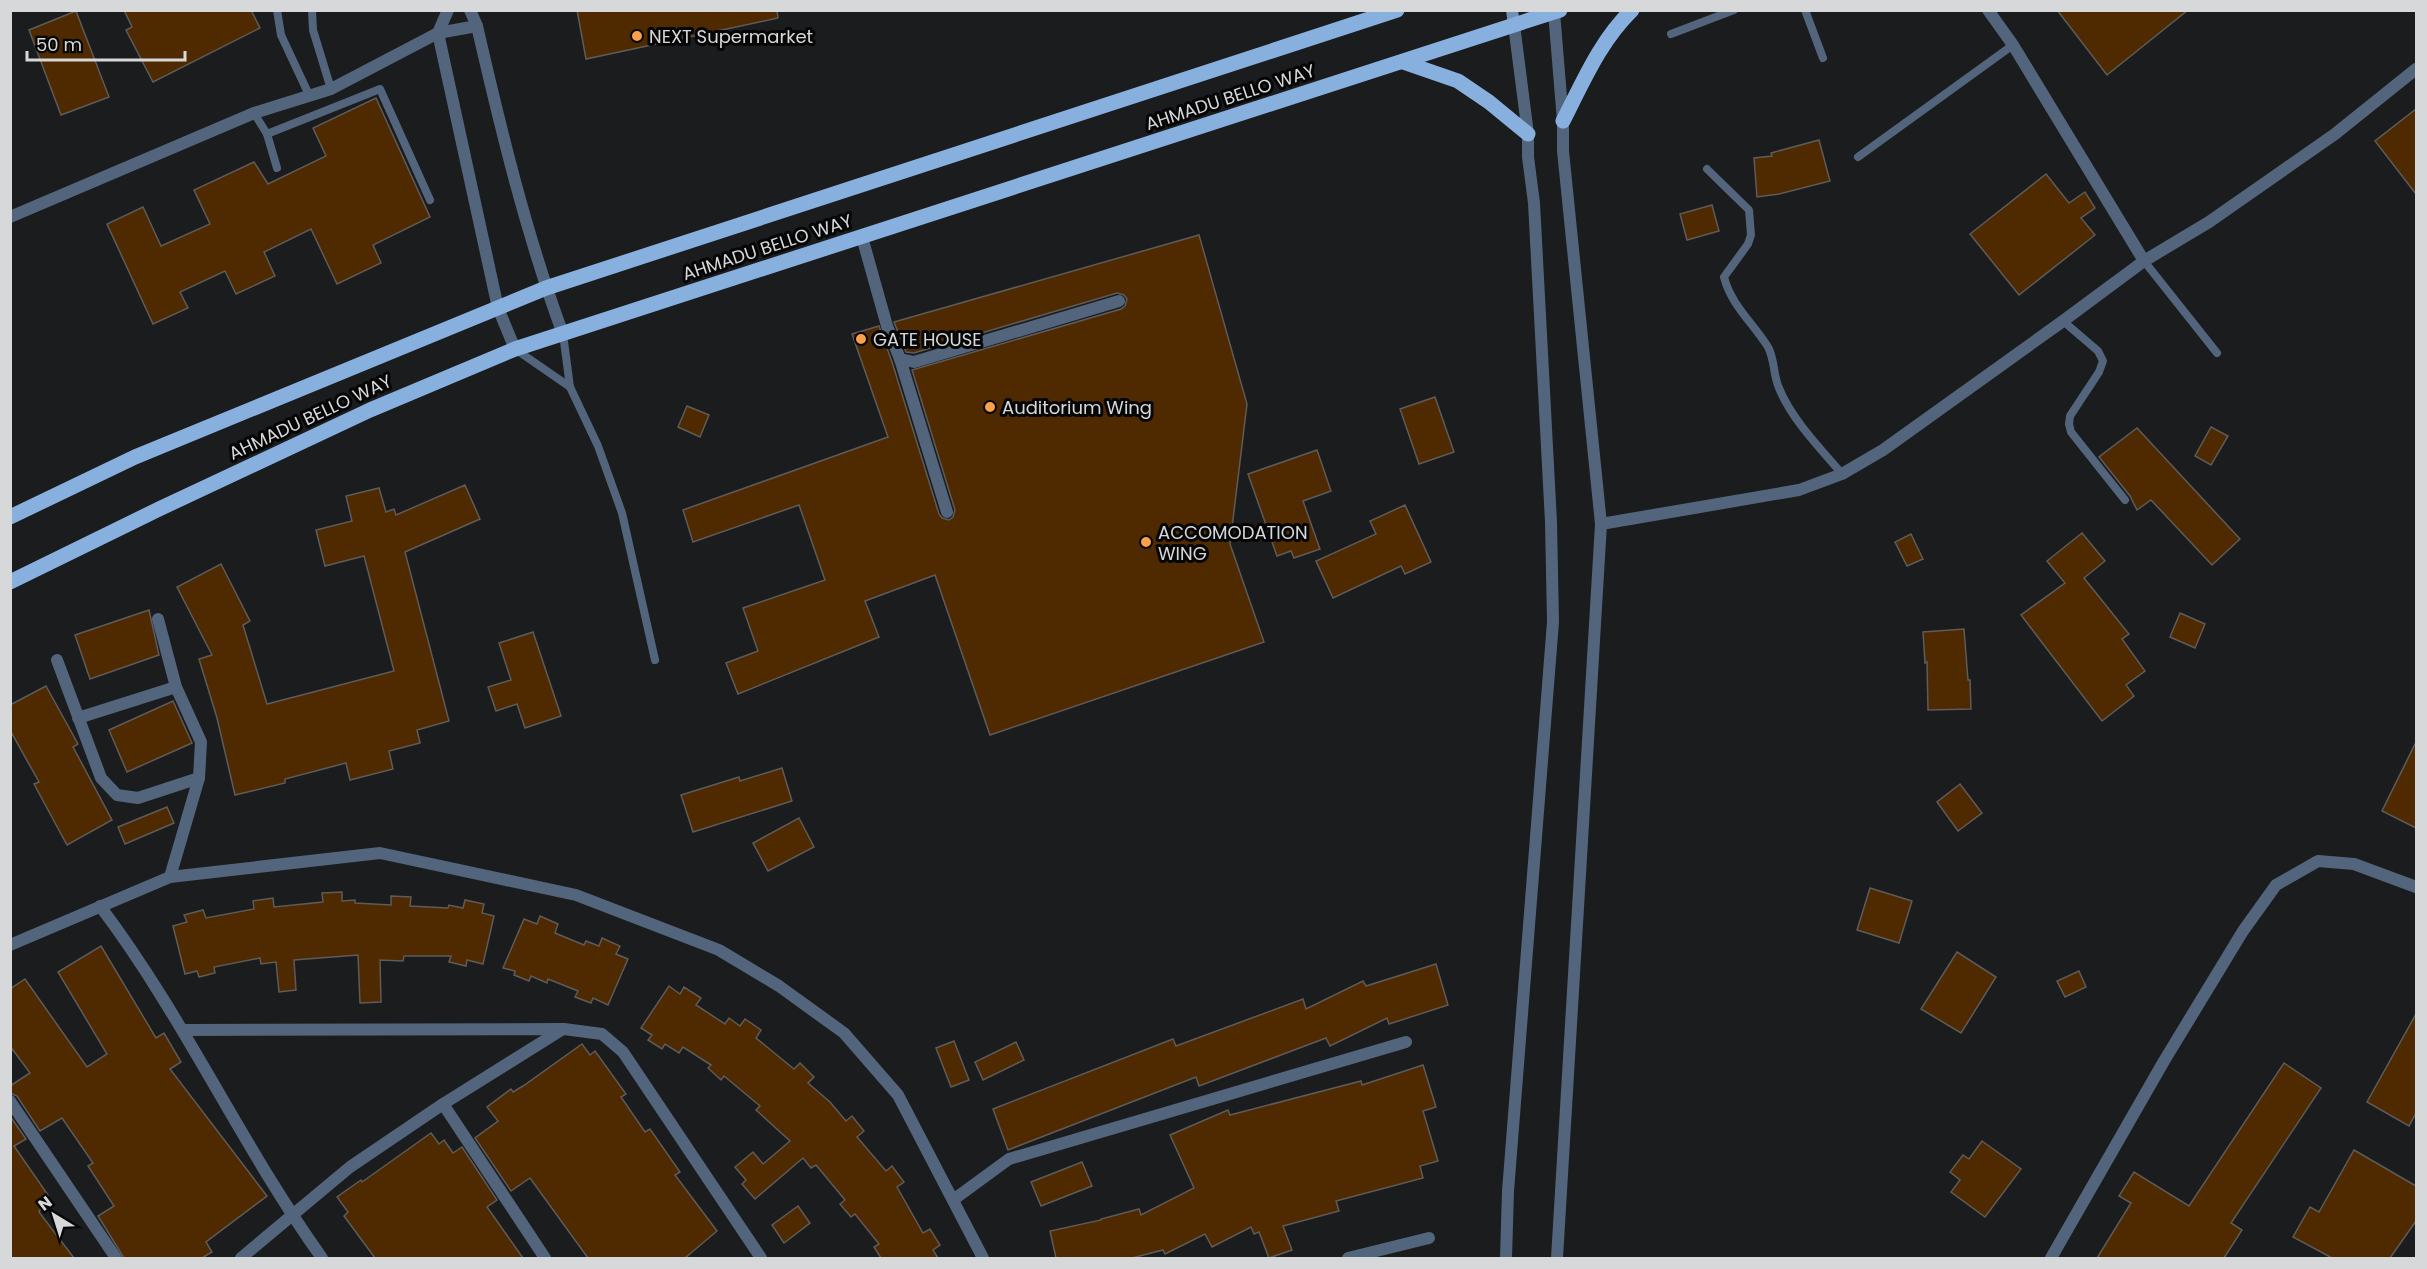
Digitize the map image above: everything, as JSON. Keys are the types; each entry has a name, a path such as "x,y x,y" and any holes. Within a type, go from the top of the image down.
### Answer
{"main road":[{"path":"1563,121 1592,63 1618,24 1632,10"},
{"name":"AHMADU BELLO WAY","path":"10,582 159,508 370,410 515,350 1403,62 1513,18 1556,11"},
{"name":"AHMADU BELLO WAY","path":"10,517 135,457 546,288 1392,12"},
{"path":"1403,62 1458,81 1489,102 1528,134"}],"street":[{"path":"448,10 438,33 498,308 515,350"},
{"path":"470,10 477,26 503,140 546,288 563,334"},
{"path":"1988,10 2013,45 2144,261"},
{"path":"1556,11 1564,163 1601,524 1557,1258"},
{"path":"1506,1258 1508,1191 1553,622 1551,522 1534,203 1528,157 1528,134 1513,18"},
{"path":"10,217 254,113 331,89 438,33 477,26"},
{"path":"1601,524 1799,490 1842,474 1883,450 2144,261 2209,222 2335,134 2416,69"},
{"path":"862,237 887,326 900,359 947,512"},
{"path":"900,359 914,362 1119,301"},
{"path":"158,619 176,687 201,742 199,778 170,877"},
{"path":"57,660 101,778 117,795 138,798 199,778"},
{"path":"78,718 176,687"},
{"path":"10,945 170,877 380,853 576,895 719,950 779,986 844,1033 898,1095 983,1258"},
{"path":"2051,1258 2164,1060 2243,931 2276,885 2318,861 2354,864 2416,887"},
{"path":"100,906 183,1030 292,1217 322,1258"},
{"path":"183,1030 564,1029 602,1034 623,1052 761,1258"},
{"path":"241,1258 350,1167 443,1104 564,1029"},
{"path":"953,1200 1010,1159 1406,1042"},
{"path":"10,1101 116,1258"},
{"path":"443,1104 545,1258"},
{"path":"1348,1258 1429,1238"}],"lane":[{"path":"277,10 280,35 310,97"},
{"path":"312,10 313,30 331,89"},
{"path":"1671,34 1734,10"},
{"path":"1805,10 1823,58"},
{"path":"1858,157 2013,45"},
{"path":"267,134 380,89 430,200"},
{"path":"254,113 267,134 277,168"},
{"path":"1707,169 1749,210 1751,235 1748,244 1724,277 1728,293 1768,348 1774,363 1778,386 1787,404 1842,474"},
{"path":"2144,261 2217,353"},
{"path":"2063,321 2098,351 2103,361 2099,372 2070,416 2071,432 2125,500"},
{"path":"563,334 570,387 598,446 622,513 655,660"},
{"path":"515,350 570,387"}],"building":[{"path":"124,10 251,10 260,28 153,82 126,30 132,27"},
{"name":"NEXT Supermarket","path":"577,10 777,10 778,18 586,59"},
{"path":"2057,10 2188,10 2107,75"},
{"path":"76,11 109,97 61,115 29,30"},
{"path":"376,98 430,217 373,245 381,263 337,284 311,229 264,252 275,276 236,294 225,271 180,292 188,308 153,324 107,224 143,207 161,246 210,224 194,190 254,162 268,184 326,156 313,128"},
{"path":"2416,109 2416,194 2375,141"},
{"path":"1819,140 1830,181 1757,197 1754,158 1772,156 1771,153"},
{"path":"2046,174 2069,203 2085,192 2095,208 2081,218 2095,235 2019,295 1970,234"},
{"path":"1712,205 1719,231 1687,240 1680,214"},
{"path":"1199,235 1247,404 1230,544 1264,642 990,735 935,575 865,601 879,637 738,694 726,663 758,651 743,608 825,580 799,505 693,542 683,510 888,437 852,334 879,326 939,514 942,518 949,520 953,517 955,510 912,370 1121,309 1125,306 1127,299 1124,295 1117,293 914,353 906,352 894,322"},
{"path":"1435,397 1454,452 1419,464 1400,409"},
{"path":"687,406 709,415 700,437 678,427"},
{"path":"2211,427 2228,436 2211,465 2195,456"},
{"path":"2137,428 2240,539 2212,565 2151,500 2137,510 2130,496 2099,457"},
{"path":"1317,450 1331,491 1303,501 1320,549 1294,558 1291,551 1277,556 1248,474"},
{"path":"465,485 480,519 405,552 449,721 417,730 420,743 389,751 393,769 350,780 346,763 285,779 285,783 235,795 217,718 199,659 212,655 177,587 221,564 250,621 243,625 267,704 394,671 364,556 325,566 316,530 352,521 346,496 379,488 386,512 394,509 396,515"},
{"path":"1405,505 1431,562 1405,574 1401,566 1333,598 1316,561 1376,534 1370,521"},
{"path":"2082,533 2105,561 2084,578 2129,634 2122,639 2145,671 2126,685 2134,696 2102,721 2021,615 2065,583 2047,561"},
{"path":"1911,534 1923,559 1907,566 1895,542"},
{"path":"149,610 159,655 90,679 75,635"},
{"path":"2180,613 2205,624 2195,648 2170,637"},
{"path":"1964,629 1971,709 1928,710 1927,662 1925,663 1923,632"},
{"path":"533,632 561,716 525,728 517,704 496,711 488,687 511,680 499,643"},
{"path":"46,686 78,744 73,747 112,820 67,845 34,784 39,782 10,730 10,705"},
{"path":"173,701 192,743 127,772 109,730"},
{"path":"2416,742 2416,828 2382,811"},
{"path":"782,768 792,801 693,832 681,795 739,777 740,781"},
{"path":"1960,784 1982,813 1958,831 1937,802"},
{"path":"167,807 174,823 125,844 118,827"},
{"path":"799,818 814,847 768,871 753,843"},
{"path":"1870,888 1912,901 1899,943 1857,930"},
{"path":"342,892 342,901 355,900 355,903 391,905 391,896 411,897 410,906 448,908 449,905 463,908 465,900 484,904 482,913 494,916 483,964 467,960 466,966 449,962 451,956 404,956 403,961 380,960 381,1002 360,1003 358,955 294,960 296,990 279,992 276,962 261,964 260,958 214,967 215,973 199,977 197,971 185,974 173,926 187,922 184,915 203,910 206,918 254,909 253,901 273,898 274,907 323,902 322,893"},
{"path":"540,916 558,924 555,933 584,945 586,941 599,946 602,938 620,946 616,954 628,959 608,1005 593,998 591,1003 575,997 578,991 548,979 547,983 531,976 529,981 514,975 515,971 503,968 524,919 537,924"},
{"path":"101,946 156,1038 164,1033 181,1062 170,1069 267,1196 206,1242 212,1252 202,1258 124,1258 98,1216 114,1206 88,1166 93,1163 62,1118 40,1131 17,1096 10,1093 10,1086 30,1073 10,1046 10,989 25,979 87,1067 107,1054 58,972"},
{"path":"1957,952 1996,977 1961,1033 1921,1009"},
{"path":"1436,964 1448,1005 1389,1024 1387,1018 1330,1046 1326,1038 1199,1086 1196,1077 1008,1150 993,1109 1173,1039 1176,1046 1303,999 1306,1009 1363,981 1366,986"},
{"path":"2079,971 2086,987 2065,997 2057,981"},
{"path":"669,986 680,994 684,987 701,998 696,1005 725,1024 729,1018 740,1026 745,1019 761,1030 756,1038 794,1069 800,1063 814,1077 808,1083 830,1102 846,1121 852,1116 864,1131 857,1137 886,1171 892,1166 904,1182 897,1187 923,1233 930,1229 940,1245 933,1250 938,1258 881,1258 874,1247 879,1244 855,1214 851,1217 840,1204 845,1200 816,1165 811,1168 803,1158 755,1199 742,1184 746,1180 735,1167 753,1152 763,1164 790,1141 756,1110 760,1106 724,1076 721,1080 708,1068 711,1065 683,1047 679,1053 665,1044 662,1049 648,1040 652,1035 641,1028"},
{"path":"2416,1014 2416,1113 2409,1126 2367,1102"},
{"path":"954,1041 969,1080 951,1087 936,1048"},
{"path":"1016,1042 1024,1060 983,1080 975,1062"},
{"path":"582,1044 590,1055 595,1051 626,1094 621,1097 645,1132 650,1129 680,1172 675,1175 717,1231 685,1258 588,1258 530,1178 511,1191 475,1138 498,1121 487,1107 511,1089 513,1092 523,1086"},
{"path":"2284,1063 2321,1088 2231,1223 2242,1230 2224,1258 2097,1258 2131,1203 2119,1196 2134,1172 2189,1206"},
{"path":"1423,1065 1436,1107 1423,1111 1438,1161 1420,1166 1423,1178 1336,1201 1339,1211 1283,1226 1292,1250 1269,1258 1259,1232 1254,1234 1251,1227 1212,1247 1205,1234 1165,1254 1163,1250 1132,1258 1056,1258 1050,1231 1139,1209 1141,1215 1194,1188 1170,1135 1228,1110 1230,1115 1361,1081 1362,1085"},
{"path":"10,1116 26,1139 14,1146 48,1195 39,1212 74,1258 10,1258"},
{"path":"431,1133 439,1144 444,1140 453,1153 462,1147 497,1200 487,1207 523,1258 375,1258 344,1216 348,1212 337,1197"},
{"path":"1982,1141 2021,1169 1985,1217 1951,1192 1960,1180 1950,1172 1963,1155 1969,1159"},
{"path":"2354,1150 2416,1186 2416,1221 2390,1258 2332,1258 2293,1237 2310,1207 2319,1212"},
{"path":"1082,1162 1092,1186 1041,1206 1031,1182"},
{"path":"798,1206 810,1223 784,1243 772,1225"}],"place":[{"name":"NEXT Supermarket","path":"637,36"},
{"name":"GATE HOUSE","path":"861,339"},
{"name":"Auditorium Wing","path":"990,407"},
{"name":"ACCOMODATION WING","path":"1146,542"}]}
